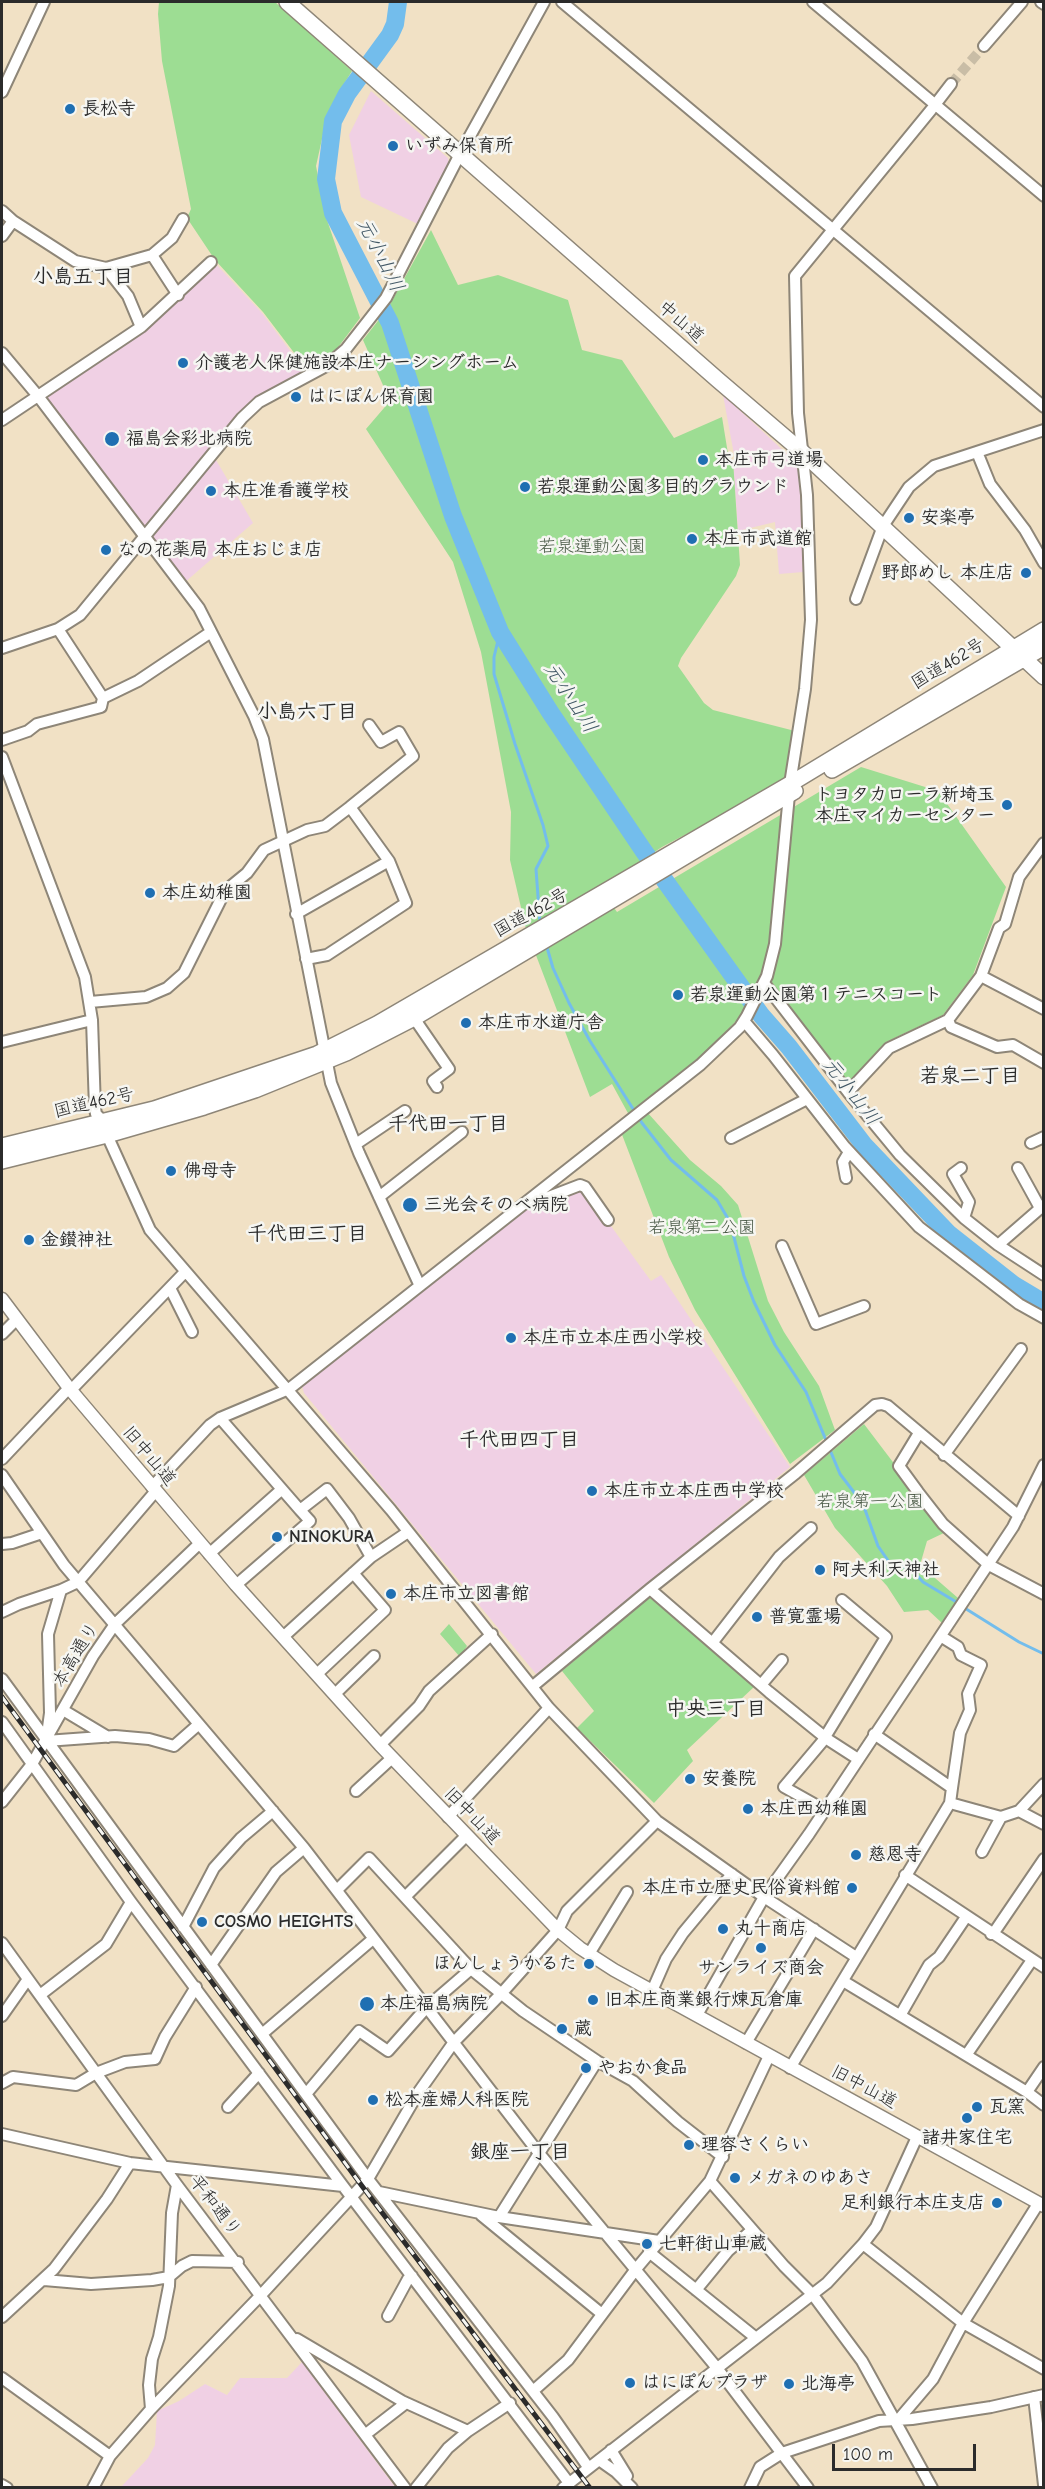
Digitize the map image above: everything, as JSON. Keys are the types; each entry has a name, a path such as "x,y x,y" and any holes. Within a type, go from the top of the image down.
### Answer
{"highway":[{"name":"中山道","path":"287,2 800,450 1044,676"},
{"name":"国道462号","path":"790,790 1013,647 1044,630"},
{"name":"国道462号","path":"326,1055 567,922 790,790 1044,647"},
{"name":"国道462号","path":"2,1161 106,1129 154,1109 326,1055 414,1018 526,945"},
{"name":"国道462号","path":"2,1143 55,1131 106,1129"}],"main road":[{"name":"旧中山道","path":"2,1299 70,1389 153,1490 236,1585 392,1758 558,1930 589,1954 652,1990 1041,2205"}],"street":[{"path":"2,92 44,2"},
{"path":"2,648 58,629 80,615 242,418 259,402 326,366 346,350 384,301 460,154 544,2"},
{"path":"562,2 1044,407"},
{"path":"813,2 1044,196"},
{"path":"984,46 1022,2"},
{"path":"2,1612 78,1582 210,1425 220,1418 289,1389 419,1284 530,1201 700,1065 746,1018 762,986 775,944 790,790 805,689 811,620 807,495 800,450 795,276 951,84"},
{"path":"2,211 12,221 75,261 106,268 152,255 172,237 183,219"},
{"path":"2,236 12,221"},
{"path":"152,255 178,295"},
{"path":"2,420 141,327 212,262"},
{"path":"106,268 128,296 141,327"},
{"path":"2,353 38,396 199,608 254,716 263,739 331,1083 419,1284"},
{"path":"856,599 883,526 909,487 934,466 1044,430"},
{"path":"976,452 990,484 1025,530 1044,563"},
{"path":"2,740 28,731 37,724 101,707 103,698 58,629"},
{"path":"103,698 138,681 211,632"},
{"path":"90,1002 123,1001 146,997 166,988 184,973 225,891 247,873 264,850 307,830 325,826 413,756 399,732 381,742 369,725"},
{"path":"2,757 85,977 92,1020 96,1114 106,1129 150,1230 289,1389 492,1634 549,1708 657,1821 764,1897 856,1957"},
{"path":"306,959 327,955 406,903 389,861 350,807"},
{"path":"848,1092 889,1048 948,1020 981,976 999,928 1005,924 1019,877 1044,843"},
{"path":"296,914 389,861"},
{"path":"981,976 1044,1009"},
{"path":"762,986 894,1149 964,1218 998,1245 1044,1275"},
{"path":"414,1018 449,1070 433,1081 437,1087"},
{"path":"746,1018 849,1152 919,1227 1019,1304 1044,1318"},
{"path":"2,1042 92,1020"},
{"path":"948,1020 951,1027 997,1047 1013,1045 1044,1064"},
{"path":"731,1138 807,1099"},
{"path":"356,1144 405,1111"},
{"path":"380,1197 462,1132"},
{"path":"1031,1143 1044,1137"},
{"path":"846,1178 843,1162 849,1152"},
{"path":"961,1168 953,1174 969,1202 964,1218"},
{"path":"998,1245 1042,1207 1018,1168"},
{"path":"530,1201 541,1200 580,1185 585,1187 608,1220"},
{"path":"782,1246 816,1324 864,1306"},
{"path":"2,1459 185,1272"},
{"path":"170,1288 192,1332"},
{"path":"2,1334 16,1319"},
{"path":"944,1455 1021,1349"},
{"path":"533,1686 827,1446 866,1411 878,1404 888,1406 1019,1516"},
{"path":"220,1418 310,1521 236,1585"},
{"path":"919,1433 899,1466 944,1524 988,1564 1044,1594"},
{"path":"697,2015 764,1897 942,1637 1019,1516 1044,1465"},
{"path":"2,1475 78,1582 304,1848 538,2152 717,2368 808,2487"},
{"path":"300,1510 327,1489 349,1518 371,1557"},
{"path":"209,1554 281,1490"},
{"path":"712,1642 779,1557 811,1528"},
{"path":"283,1636 371,1557 408,1532"},
{"path":"2,1544 42,1533"},
{"name":"本高通り","path":"2,1802 32,1764 93,1656 115,1624 200,1543"},
{"path":"317,1674 385,1610 352,1573"},
{"path":"650,1589 761,1685 858,1759"},
{"path":"46,1741 50,1713 48,1634 61,1590"},
{"path":"825,1810 784,1787 825,1736 886,1636 842,1600"},
{"path":"380,1745 419,1706 429,1691 492,1634"},
{"path":"790,2068 950,1803 960,1733 970,1710 968,1694 981,1665 961,1655 958,1647 942,1637"},
{"path":"335,1694 374,1656"},
{"path":"761,1685 782,1660"},
{"path":"2,1679 368,2179 532,2391 588,2468"},
{"path":"448,1817 549,1708"},
{"path":"63,1710 108,1737"},
{"path":"2,1722 131,1902 351,2197 510,2403 566,2485 827,2283 876,2227 917,2137"},
{"path":"46,1741 108,1737 149,1739 174,1746 199,1724"},
{"path":"874,1734 952,1788"},
{"path":"356,1791 392,1758"},
{"path":"950,1803 1001,1817 1019,1811 1044,1784"},
{"path":"183,1928 214,1868 241,1838 273,1811"},
{"path":"1019,1811 1044,1824"},
{"path":"982,1852 1001,1817"},
{"path":"93,2487 110,2456 151,2409 368,2179 418,2093 454,2042 558,1930 567,1911 657,1821"},
{"path":"405,1897 466,1836"},
{"path":"211,1965 276,1872 304,1848"},
{"path":"337,1890 369,1858 471,1969 523,2011 597,2061 633,2081 678,2122 723,2157"},
{"path":"991,1934 1044,1859"},
{"path":"652,1990 666,1959 683,1933 732,1874"},
{"path":"905,1875 991,1934 1040,1963 967,2054"},
{"path":"589,1954 627,1892"},
{"path":"40,1995 106,1944 131,1902"},
{"path":"901,2014 929,1965 939,1957 966,1917"},
{"path":"746,2043 814,1929"},
{"path":"262,2034 373,1940"},
{"name":"平和通り","path":"2,1943 177,2185 238,2262 405,2487"},
{"path":"306,2094 359,2031 388,2050 426,2007 471,1969"},
{"path":"2,2016 28,1979"},
{"path":"843,1981 967,2054 1044,2105"},
{"path":"2,2083 13,2077 76,2085 96,2073 125,2062 155,2059 165,2037 196,1988"},
{"path":"532,2391 568,2360 636,2269 710,2181 769,2056"},
{"path":"499,2217 597,2061"},
{"path":"1027,2092 1044,2067"},
{"path":"228,2107 259,2073"},
{"path":"2,2134 130,2163 343,2186"},
{"path":"2,2317 44,2280 83,2232 130,2163"},
{"path":"710,2181 813,2295 862,2361 932,2487"},
{"path":"151,2409 149,2385 152,2359 159,2337 169,2277 172,2213 177,2185"},
{"path":"379,2192 499,2217 659,2241"},
{"path":"896,2419 933,2379 963,2323 1041,2205"},
{"path":"478,2213 602,2314"},
{"path":"696,2290 728,2251 752,2230"},
{"path":"863,2244 963,2323 1044,2369"},
{"path":"650,2252 756,2338"},
{"path":"44,2280 91,2284 169,2277 192,2261 238,2262"},
{"path":"388,2316 408,2279 412,2276"},
{"path":"292,2337 406,2403 468,2431"},
{"path":"2,2378 110,2456"},
{"path":"750,2487 760,2467 782,2453 879,2421 912,2419 991,2407 1039,2396 1044,2485"},
{"path":"366,2434 406,2403"},
{"path":"416,2487 448,2448 468,2431 510,2403"},
{"path":"611,2450 631,2486"},
{"path":"599,2460 631,2486"},
{"path":"2,2485 7,2487"}],"shaded area":[{"name":"いずみ保育所","path":"371,91 448,158 449,164 420,225 361,197 349,135"},
{"path":"215,263 262,313 306,372 263,393 254,400 146,531 44,399 44,395 138,333"},
{"path":"723,395 799,465 803,572 779,574 775,522 738,531 733,460 735,460"},
{"name":"本庄准看護学校","path":"213,459 216,460 253,523 184,583 153,540 152,534"},
{"path":"584,1189 651,1281 661,1275 790,1467 536,1674 304,1393 302,1386 532,1203"},
{"path":"302,2362 395,2487 121,2487 148,2458 155,2445 157,2411 179,2401 205,2384 227,2395 240,2378 287,2378"}],"green space":[{"path":"159,2 275,2 352,71 339,92 324,130 316,166 326,217 360,318 333,354 308,371 263,312 215,260 187,218 191,209 162,61"},
{"name":"若泉運動公園","path":"431,230 458,285 498,275 568,300 582,350 622,360 674,438 722,417 729,460 733,460 740,565 736,576 681,658 678,666 704,703 713,710 795,731 788,780 662,847 600,888 617,912 861,767 938,791 1006,887 973,975 943,1015 886,1042 850,1086 771,981 761,978 741,1016 706,1052 629,1115 612,1084 590,1097 526,929 510,860 511,812 481,652 453,562 366,429 390,401 363,340 388,308"},
{"name":"若泉第二公園","path":"647,1112 690,1160 721,1186 738,1205 768,1301 784,1332 819,1386 835,1430 790,1464 695,1310 669,1257 621,1132"},
{"name":"若泉第一公園","path":"864,1424 946,1532 927,1541 920,1565 958,1598 942,1623 928,1610 904,1612 887,1586 835,1528 804,1475"},
{"path":"649,1597 755,1686 687,1750 693,1761 654,1803 577,1728 594,1711 562,1671"},
{"path":"449,1624 467,1646 466,1651 460,1657 440,1634"}],"waterway":[{"name":"元小山川","path":"398,2 395,24 390,35 347,94 333,121 326,179 333,213 390,323 453,516 500,632 550,712 643,850 761,1015 789,1047 864,1145 948,1233 1014,1285 1044,1303"},
{"path":"500,632 494,657 494,674 548,846 536,869 540,924"},
{"path":"546,944 553,968 569,1003 590,1041 642,1123 671,1160 717,1200 730,1222 744,1276 754,1302 775,1345 806,1392 840,1474 863,1504 878,1546 889,1562 911,1569 923,1582 958,1603"},
{"path":"963,1607 1019,1642 1044,1654"}],"tunnel":[{"path":"951,84 984,46"}],"railway":[{"path":"2,1697 362,2186 590,2488"}],"place":[{"name":"長松寺","path":"70,109"},
{"name":"いずみ保育所","path":"393,146"},
{"name":"介護老人保健施設本庄ナーシングホーム","path":"183,363"},
{"name":"はにぽん保育園","path":"296,397"},
{"name":"福島会彩北病院","path":"112,439"},
{"name":"本庄市弓道場","path":"703,460"},
{"name":"若泉運動公園多目的グラウンド","path":"525,487"},
{"name":"本庄准看護学校","path":"211,491"},
{"name":"安楽亭","path":"909,518"},
{"name":"本庄市武道館","path":"692,539"},
{"name":"なの花薬局 本庄おじま店","path":"106,550"},
{"name":"野郎めし 本庄店","path":"1026,573"},
{"name":"トヨタカローラ新埼玉 本庄マイカーセンター","path":"1007,805"},
{"name":"本庄幼稚園","path":"150,893"},
{"name":"若泉運動公園第１テニスコート","path":"678,995"},
{"name":"本庄市水道庁舎","path":"466,1023"},
{"name":"佛母寺","path":"171,1171"},
{"name":"三光会そのべ病院","path":"410,1205"},
{"name":"金鑚神社","path":"29,1240"},
{"name":"本庄市立本庄西小学校","path":"511,1338"},
{"name":"本庄市立本庄西中学校","path":"592,1491"},
{"name":"NINOKURA","path":"277,1537"},
{"name":"阿夫利天神社","path":"820,1570"},
{"name":"本庄市立図書館","path":"391,1594"},
{"name":"普寛霊場","path":"757,1617"},
{"name":"安養院","path":"690,1779"},
{"name":"本庄西幼稚園","path":"748,1809"},
{"name":"慈恩寺","path":"856,1855"},
{"name":"本庄市立歴史民俗資料館","path":"852,1888"},
{"name":"COSMO HEIGHTS","path":"202,1922"},
{"name":"丸十商店","path":"723,1929"},
{"name":"サンライズ商会","path":"761,1948"},
{"name":"ほんしょうかるた","path":"589,1964"},
{"name":"旧本庄商業銀行煉瓦倉庫","path":"593,2000"},
{"name":"本庄福島病院","path":"367,2004"},
{"name":"蔵","path":"562,2029"},
{"name":"やおか食品","path":"586,2068"},
{"name":"松本産婦人科医院","path":"373,2100"},
{"name":"瓦窯","path":"977,2107"},
{"name":"諸井家住宅","path":"967,2118"},
{"name":"理容さくらい","path":"689,2145"},
{"name":"メガネのゆあさ","path":"735,2178"},
{"name":"足利銀行本庄支店","path":"997,2203"},
{"name":"七軒街山車蔵","path":"647,2244"},
{"name":"はにぽんプラザ","path":"630,2383"},
{"name":"北海亭","path":"789,2384"}],"district":[{"name":"小島五丁目","path":"83,277"},
{"name":"小島六丁目","path":"307,712"},
{"name":"若泉二丁目","path":"970,1076"},
{"name":"千代田一丁目","path":"448,1124"},
{"name":"千代田三丁目","path":"307,1234"},
{"name":"千代田四丁目","path":"519,1440"},
{"name":"中央三丁目","path":"716,1709"},
{"name":"銀座一丁目","path":"520,2152"}]}
